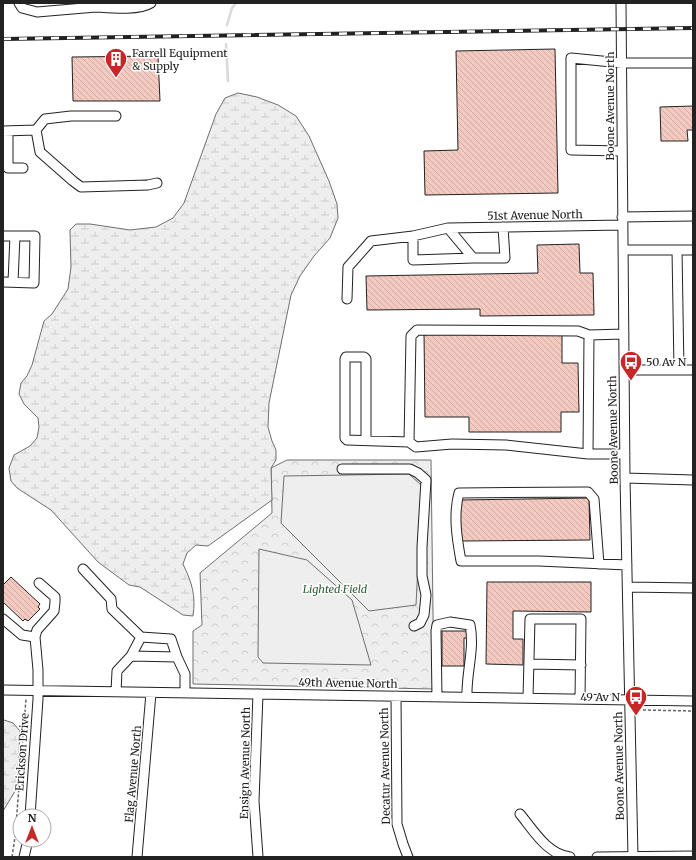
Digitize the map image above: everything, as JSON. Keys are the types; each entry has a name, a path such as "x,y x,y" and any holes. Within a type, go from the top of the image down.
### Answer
{"street":[{"path":"19,3 22,8 37,12 96,5 129,8 148,5 151,3"},
{"name":"Boone Avenue North","path":"621,3 625,478 633,857"},
{"path":"622,151 571,150 571,58 622,63 693,64"},
{"path":"23,168 8,168 6,131 36,130 45,119 71,116 116,116"},
{"path":"36,130 40,152 73,181 81,186 148,185 157,183"},
{"name":"51st Avenue North","path":"347,299 348,267 371,241 413,236 448,228 503,227 693,216"},
{"path":"413,236 413,260 505,258 503,227"},
{"path":"448,228 473,258"},
{"path":"3,236 35,236 34,283 3,282"},
{"path":"13,282 15,236"},
{"path":"623,250 693,250"},
{"path":"678,250 679,370"},
{"path":"409,442 411,336 417,330 578,331 589,335 624,334"},
{"path":"588,454 589,335"},
{"path":"366,440 366,359 364,357 346,357 346,440 409,442 416,447 452,444 506,445 588,454 625,454"},
{"path":"624,370 693,370"},
{"path":"342,469 410,469 418,473 426,480 422,547 422,576 426,595 424,615 420,623 414,626"},
{"path":"625,478 693,480"},
{"path":"599,564 594,499 588,492 459,493 457,502 456,536 461,561 539,561 599,564 627,565"},
{"path":"83,569 111,598 112,609 141,638 171,639 185,674 185,693"},
{"path":"3,619 22,635 36,638 37,630 54,611 55,602 55,597 40,582"},
{"path":"628,587 693,588"},
{"path":"528,698 530,619 581,619 580,699"},
{"path":"437,697 437,625 450,622 470,625 472,636 467,697"},
{"name":"Erickson Drive","path":"31,808 38,690 36,638"},
{"path":"116,692 117,671 131,656 141,638"},
{"path":"131,656 177,657"},
{"path":"529,664 581,665"},
{"name":"49th Avenue North","path":"3,690 693,701"},
{"name":"Flag Avenue North","path":"138,857 151,693"},
{"name":"Ensign Avenue North","path":"258,694 254,801 258,857"},
{"name":"Decatur Avenue North","path":"396,696 397,824 408,857"},
{"path":"520,814 548,848 560,855 570,857"},
{"path":"597,857 693,856"}],"path":[{"path":"12,857 15,837 26,699"},
{"path":"643,710 693,711"}],"green space":[{"path":"238,93 257,97 278,105 296,116 309,136 329,181 337,204 338,218 330,238 314,256 300,276 291,295 269,403 268,427 276,450 276,460 271,468 272,500 208,546 196,545 187,553 183,564 189,577 194,595 193,616 183,615 140,587 129,585 98,562 51,510 17,488 11,481 9,468 14,455 30,446 37,438 39,427 38,418 24,404 19,394 21,383 27,376 32,365 44,321 52,314 68,289 71,267 70,230 76,224 90,224 130,230 156,227 173,218 184,203 216,114 225,98"},
{"name":"Lighted Field","path":"287,460 431,460 434,689 193,684 193,631 202,625 200,573 272,513 271,468"},
{"path":"409,474 422,486 416,605 369,611 281,523 284,476"},
{"path":"259,549 307,560 352,600 371,665 263,663 258,657"},
{"path":"3,721 13,723 20,731 17,788 3,811"}],"building":[{"path":"555,49 558,193 425,195 424,151 458,150 456,51"},
{"name":"Farrell Equipment & Supply","path":"158,56 160,101 73,101 72,57"},
{"path":"693,106 693,130 687,130 688,141 661,141 660,107"},
{"path":"579,244 580,273 593,273 594,315 480,316 480,309 367,310 366,276 538,273 537,245"},
{"path":"562,332 562,363 578,363 579,412 561,412 561,432 469,432 469,417 425,417 424,333"},
{"path":"589,498 590,540 461,541 460,500"},
{"path":"11,577 40,604 38,607 40,609 28,621 25,619 23,621 3,602 3,585"},
{"path":"487,582 591,582 591,612 513,611 513,639 523,639 523,665 486,664"},
{"path":"442,631 470,631 470,638 464,638 464,666 442,666"}],"waterway":[{"path":"227,25 232,8 236,3"},
{"path":"226,44 228,81"}],"railway":[{"path":"3,39 693,28"}],"place":[{"name":"Farrell Equipment & Supply","path":"116,78"},
{"name":"50 Av N","path":"631,382"},
{"name":"49 Av N","path":"636,716"}]}
